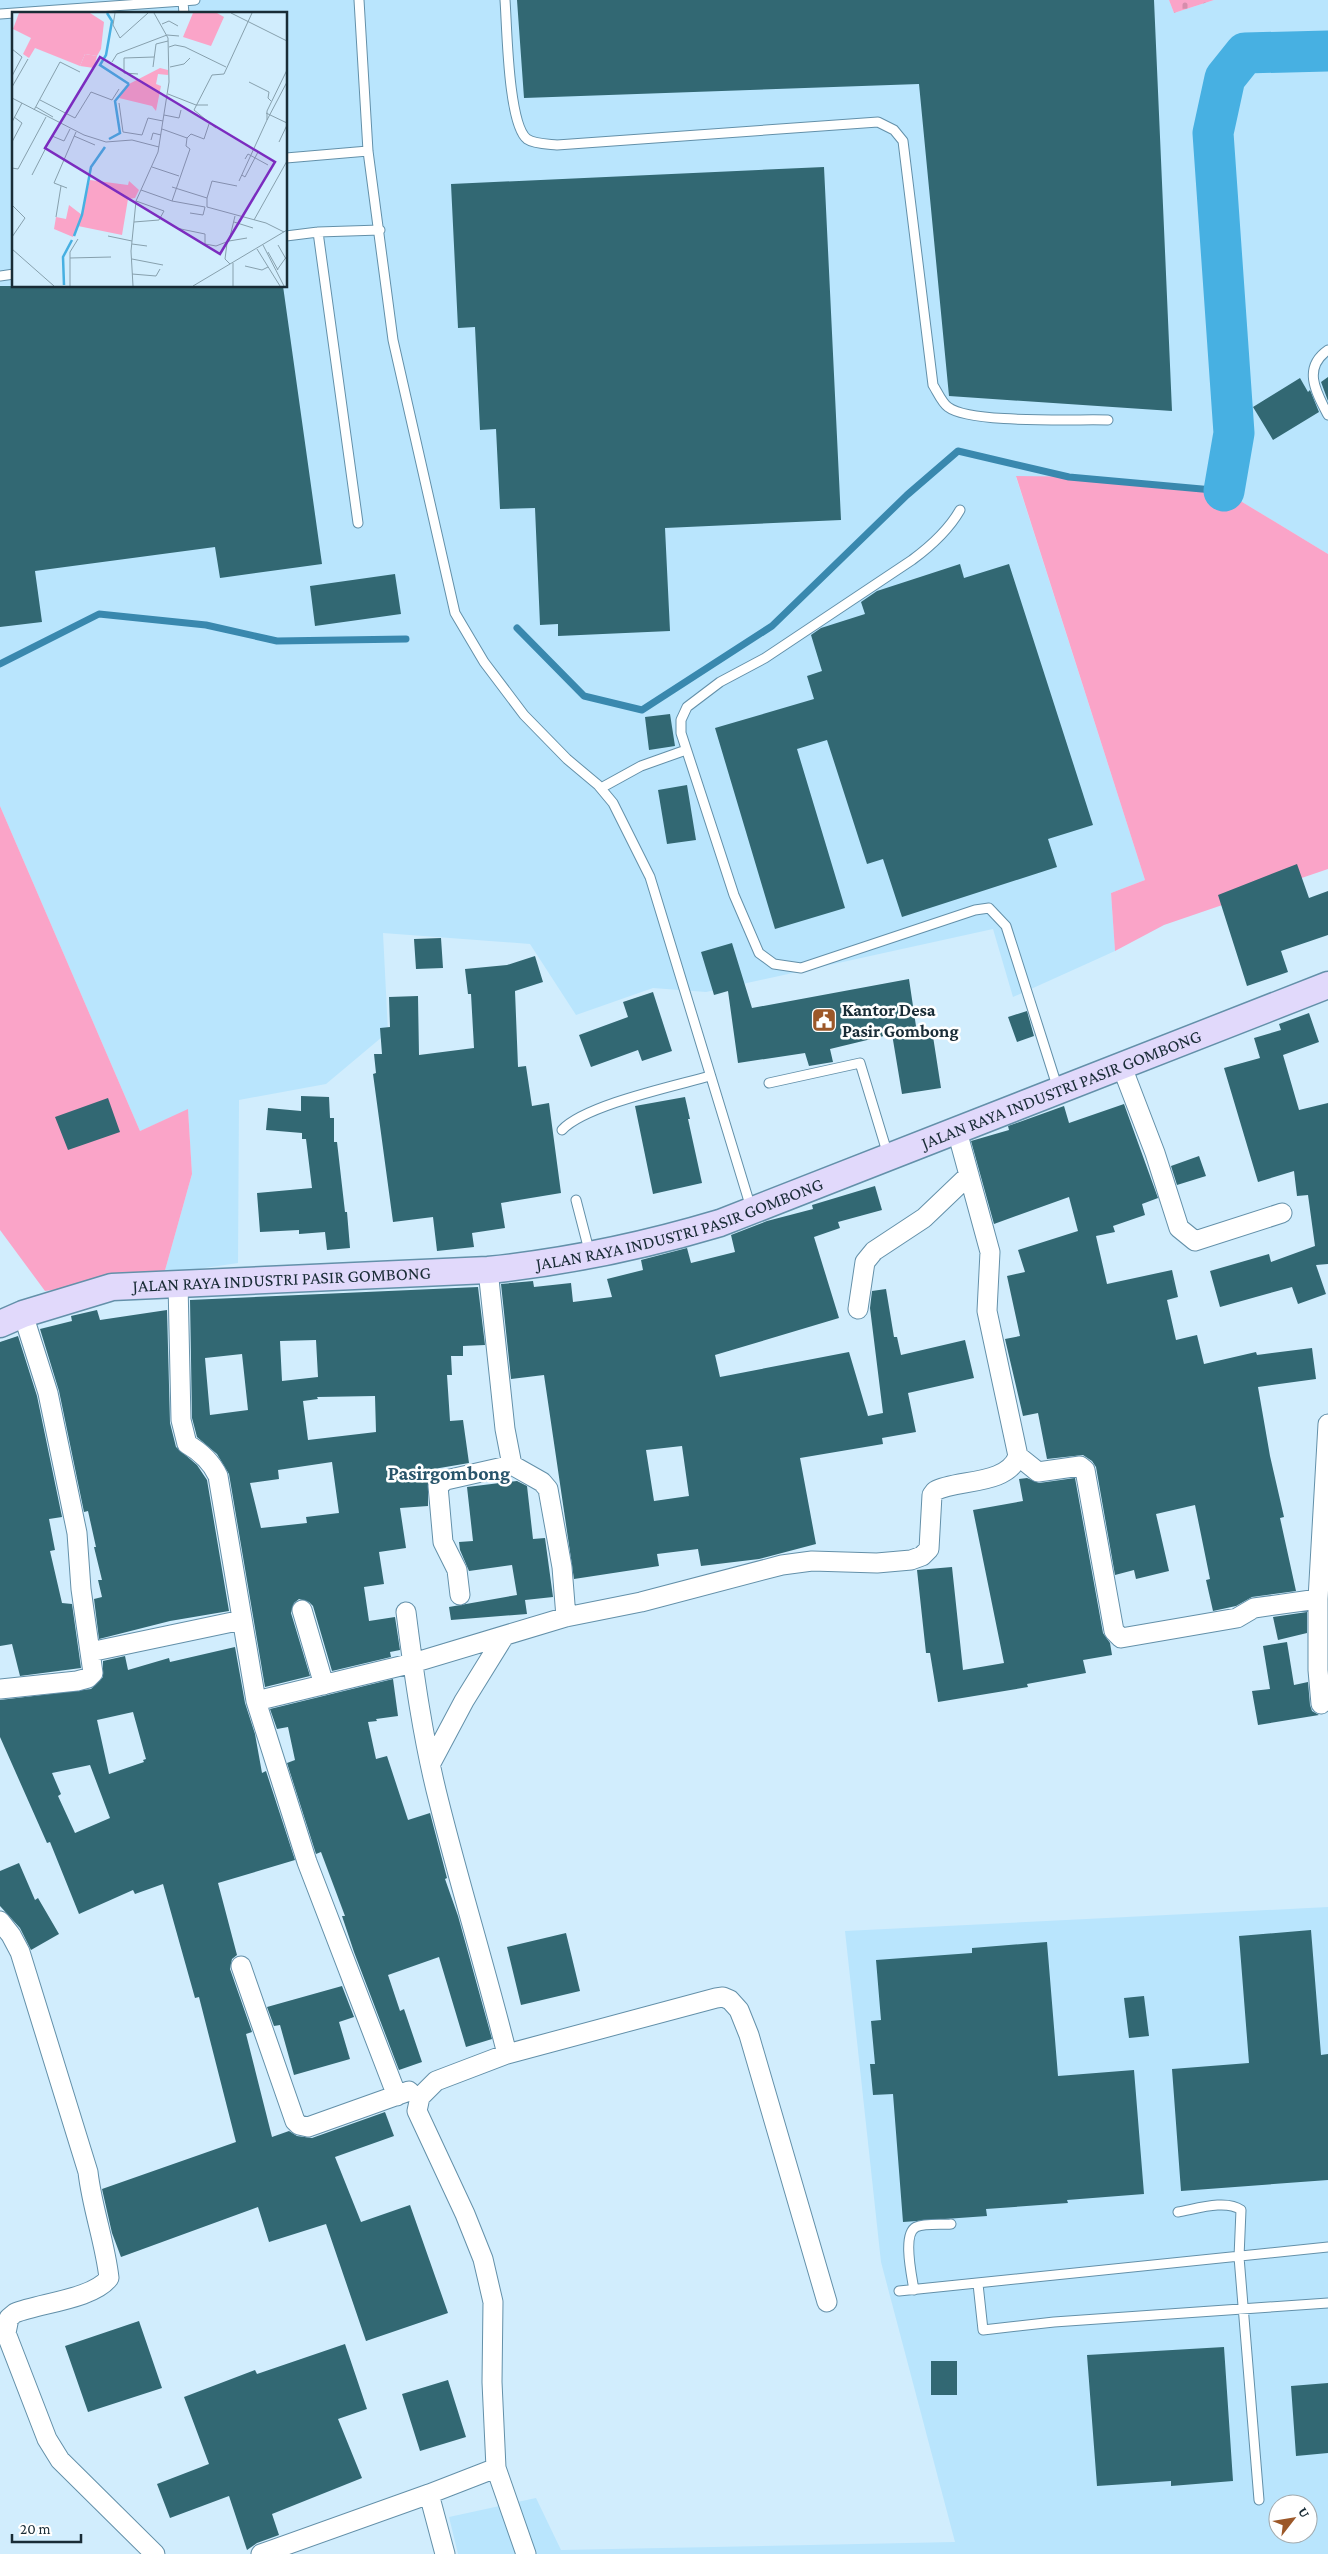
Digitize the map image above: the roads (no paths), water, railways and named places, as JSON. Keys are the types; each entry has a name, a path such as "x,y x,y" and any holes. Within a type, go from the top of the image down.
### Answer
{"main road":[{"name":"JALAN RAYA INDUSTRI PASIR GOMBONG","path":"11,1319 112,1287 178,1282 488,1270 591,1256 680,1235 888,1158 1328,985"}],"street":[{"path":"1122,1067 1155,1153 1179,1228 1186,1236 1194,1241 1282,1213"},
{"path":"956,1131 970,1175 990,1252 987,1310 1018,1456 1033,1470 1038,1472 1080,1466 1085,1470 1114,1631 1121,1638 1237,1618 1254,1608 1318,1600"},
{"path":"858,1309 861,1277 865,1262 874,1251 924,1218 970,1175"},
{"path":"488,1270 505,1430 512,1465"},
{"path":"178,1282 182,1420 187,1444 200,1452 213,1464 218,1476 256,1701 307,1862 397,2096"},
{"path":"0,1689 11,1690 88,1678 93,1673 76,1524 48,1393 11,1319"},
{"path":"1321,1704 1318,1670 1318,1600 1328,1424"},
{"path":"256,1701 413,1663 502,1638 566,1617 641,1602 782,1565 812,1561 877,1563 911,1560 922,1556 929,1549 932,1495 935,1491 1012,1468 1018,1456"},
{"path":"460,1595 457,1570 443,1542 438,1486 446,1480 512,1465 542,1482 548,1489 562,1567 566,1617"},
{"path":"302,1610 324,1685"},
{"path":"406,1612 413,1663 438,1800 507,2054"},
{"path":"90,1652 242,1620"},
{"path":"431,1764 464,1701 502,1638"},
{"path":"0,1921 11,1935 20,1952 88,2172 91,2202 108,2278 104,2284 91,2291 15,2313 9,2318 6,2333 47,2439 60,2460 155,2554"},
{"path":"242,1966 295,2120 300,2125 308,2127 411,2090 420,2096"},
{"path":"526,2554 496,2468 492,2382 493,2302 483,2259 416,2111 420,2096 436,2081 507,2054 716,1998 730,2000 739,2010 761,2072 827,2302"},
{"path":"261,2554 496,2468"},
{"path":"429,2494 445,2554"}],"lane":[{"path":"28,12 195,0"},
{"path":"359,0 368,151 380,230 393,340 455,613 484,662 524,715 567,759 601,788 613,803 650,877 751,1210"},
{"path":"505,0 510,81 521,133 529,140 557,145 878,122 894,130 902,141 910,188 933,385 946,407 961,414 992,418 1108,420"},
{"path":"183,1 184,12"},
{"path":"288,158 368,151"},
{"path":"288,236 318,232 380,230"},
{"path":"318,232 358,523"},
{"path":"1328,350 1317,358 1312,368 1316,389 1328,416"},
{"path":"960,510 953,522 935,543 912,560 765,658 720,682 687,707 681,720 681,733 734,895 759,953 774,964 801,968 975,910 989,908 1006,926 1059,1091"},
{"path":"601,788 641,766 686,750"},
{"path":"769,1083 860,1063 888,1158"},
{"path":"562,1130 570,1120 633,1097 710,1076"},
{"path":"576,1200 591,1256"},
{"path":"1178,2212 1224,2205 1235,2205 1242,2210 1239,2257 1259,2500"},
{"path":"914,2290 909,2256 909,2238 912,2231 917,2226 952,2224"},
{"path":"899,2291 1328,2247"},
{"path":"978,2284 982,2330 1054,2322 1328,2303"}],"waterway":[{"path":"1224,491 1234,433 1213,133 1225,78 1245,53 1328,51"},
{"path":"517,628 584,696 642,710 772,626 907,495 958,451 1069,477 1224,491"},
{"path":"0,664 99,614 206,625 277,641 406,639"}],"place":[{"name":"Kantor Desa Pasir Gombong","path":"824,1020"}],"district":[{"name":"Pasirgombong","path":"449,1473"}]}
